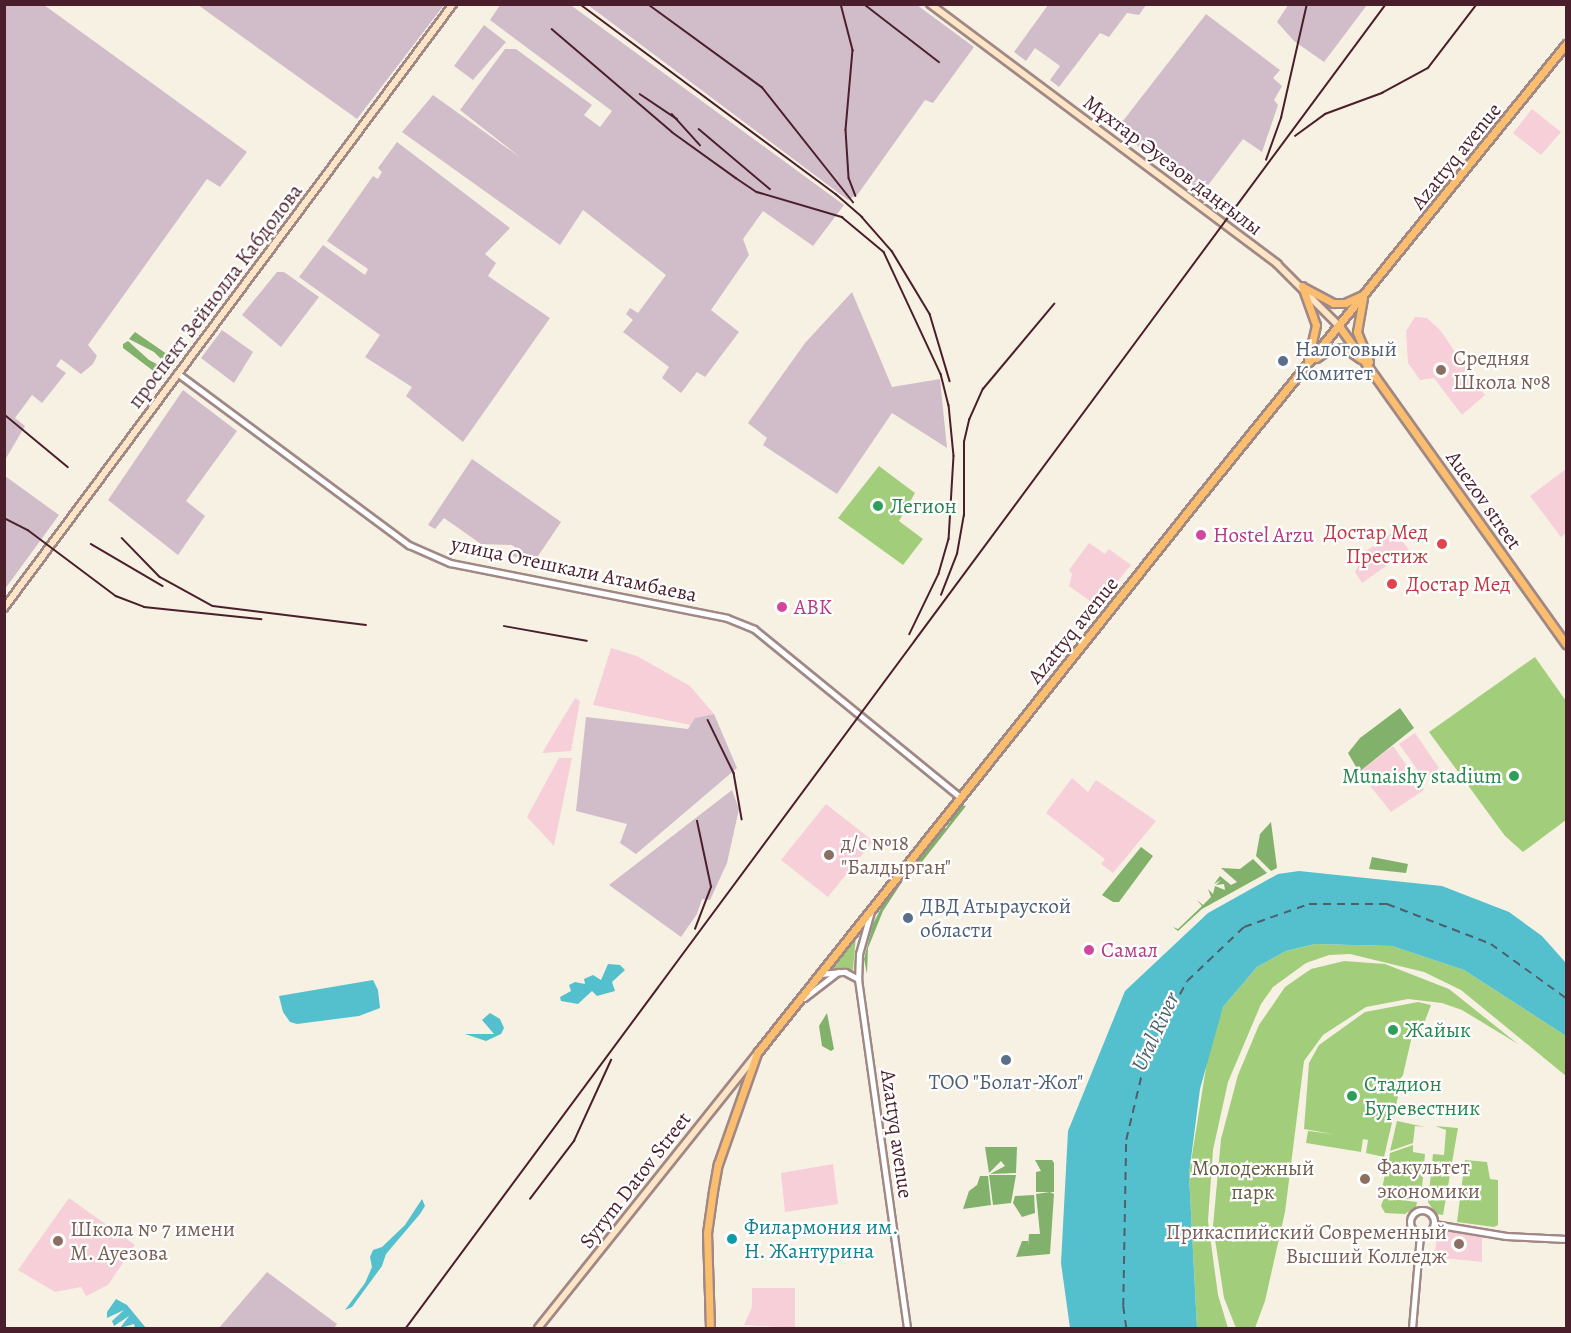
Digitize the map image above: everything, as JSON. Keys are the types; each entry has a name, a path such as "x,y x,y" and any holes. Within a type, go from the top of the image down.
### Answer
{"main road":[{"name":"проспект Зейнолла Кабдолова","path":"4,608 453,4"},
{"name":"Мұхтар Әуезов даңғылы","path":"930,4 1225,223 1302,286 1339,326 1372,370"},
{"name":"Azattyq avenue","path":"710,1329 707,1233 711,1200 718,1164 757,1053 1302,369 1566,44"},
{"path":"1302,286 1338,304 1352,301 1368,289"},
{"path":"1302,286 1312,305 1316,325 1302,369"},
{"path":"1368,289 1358,312 1357,332 1372,370"},
{"path":"1302,369 1328,350 1345,348 1372,370"},
{"name":"Auezov street","path":"1372,370 1566,644"},
{"name":"Syrym Datov Street","path":"538,1329 757,1053"}],"street":[{"name":"улица Отешкали Атамбаева","path":"177,373 409,545 450,563 727,618 754,629 960,796"},
{"name":"Azattyq avenue","path":"872,910 859,954 858,980 908,1329"},
{"path":"793,1007 838,972"},
{"path":"818,975 838,972 858,980"},
{"path":"1429,1212 1434,1224 1428,1233 1420,1234 1410,1226 1413,1213 1429,1212"},
{"path":"1434,1224 1506,1236 1566,1239"},
{"path":"1412,1329 1420,1234"}],"shaded area":[{"path":"5,4 44,5 247,152 220,187 207,179 88,345 97,356 93,364 81,374 61,359 56,366 66,373 42,403 32,395 15,418 25,426 5,460"},
{"path":"444,4 357,119 198,5"},
{"path":"500,5 572,6 844,205 813,246 763,211 743,239 749,255 711,310 739,332 705,377 697,372 681,393 662,378 669,367 623,332 633,320 626,314 630,308 638,313 666,275 583,210 560,245 402,132 433,95 521,158 460,110 505,49 516,49 592,105 584,115 600,127 612,111 490,20"},
{"path":"588,5 917,5 974,47 933,103 925,100 858,194 848,200"},
{"path":"1048,5 1146,5 1139,15 1127,13 1109,37 1100,33 1059,87 1050,80 1060,66 1035,48 1026,61 1014,52"},
{"path":"1288,5 1367,5 1324,62 1294,41 1277,22"},
{"path":"1206,14 1280,70 1273,78 1282,86 1274,100 1278,105 1262,152 1243,139 1203,192 1121,134 1119,126"},
{"path":"484,25 506,42 473,80 454,66"},
{"path":"1532,109 1561,132 1541,155 1513,133"},
{"path":"397,142 510,228 485,254 496,263 488,276 550,318 463,442 406,396 412,387 365,357 380,335 299,277 323,245 365,275 368,269 327,241 373,176 378,179 382,172 378,168"},
{"path":"277,272 284,272 319,297 281,347 242,315"},
{"path":"852,292 892,387 940,379 947,448 892,413 837,494 763,445 767,438 748,423 805,343"},
{"name":"Средняя Школа №8","path":"1415,317 1427,318 1440,330 1485,395 1462,415 1434,378 1420,380 1408,363 1406,331"},
{"path":"222,330 253,352 234,383 201,358"},
{"path":"183,390 237,431 186,501 205,516 178,555 108,500"},
{"path":"472,459 561,522 534,562 512,556 517,549 512,545 481,544 444,518 435,529 428,525"},
{"path":"1566,469 1566,533 1561,537 1530,496"},
{"path":"5,476 59,515 5,589"},
{"path":"1395,531 1409,550 1362,583 1355,572 1360,562 1357,557"},
{"path":"1089,543 1105,554 1109,549 1131,565 1097,606 1069,586 1072,574 1069,570"},
{"path":"611,648 637,656 690,686 714,714 695,718 691,725 593,705"},
{"path":"575,698 580,701 571,751 542,753"},
{"path":"714,714 737,768 636,854 620,843 627,824 576,811 586,717 688,729 695,718"},
{"path":"1415,733 1439,768 1424,779 1399,744"},
{"path":"1393,746 1424,790 1391,812 1359,772"},
{"path":"559,758 572,758 554,846 527,817"},
{"path":"1072,778 1088,792 1096,780 1156,821 1113,873 1101,864 1105,859 1046,813"},
{"path":"732,790 739,809 727,863 710,900 702,899 697,914 681,937 609,885"},
{"path":"826,804 873,841 828,897 781,860"},
{"path":"833,1164 838,1204 785,1212 781,1173"},
{"path":"69,1198 135,1245 108,1285 86,1296 81,1287 55,1292 18,1270"},
{"name":"Прикаспийский Современный Высший Колледж","path":"1439,1227 1482,1232 1482,1262 1434,1257"},
{"path":"267,1272 337,1324 334,1328 219,1328"},
{"path":"752,1288 795,1288 795,1328 744,1325 752,1307"}],"green space":[{"path":"135,332 177,361 171,369 154,352 129,339"},
{"path":"128,341 149,360 170,371 164,379 123,348 123,344"},
{"name":"Легион","path":"879,466 915,493 899,521 923,539 903,565 838,518"},
{"name":"Munaishy stadium","path":"1535,657 1566,701 1566,820 1523,852 1505,836 1429,732"},
{"path":"1400,708 1414,728 1359,772 1348,753 1360,738"},
{"path":"961,805 966,806 910,877 908,871 941,830 946,828"},
{"path":"1271,822 1277,868 1271,871 1256,856 1260,834"},
{"path":"1141,847 1153,856 1119,902 1113,902 1102,895"},
{"path":"1372,857 1408,864 1406,873 1369,869"},
{"path":"1253,859 1267,873 1202,909 1178,931 1173,927 1178,929 1202,906 1197,900 1203,905 1211,897 1208,889 1213,894 1215,886 1225,890 1224,884 1216,885 1221,880 1214,884 1220,876 1231,885 1237,882 1221,868 1240,869"},
{"path":"904,879 883,911 868,948 867,974 864,959 873,924 884,902"},
{"path":"856,935 853,970 828,969"},
{"path":"1315,944 1392,946 1464,970 1566,1036 1566,1076 1461,990 1424,972 1350,954 1329,955 1306,963 1273,987 1261,1004 1228,1082 1213,1150 1208,1221 1218,1295 1228,1328 1197,1328 1189,1174 1209,1049 1223,1007 1257,967 1286,951"},
{"name":"Молодежный парк","path":"1344,961 1385,964 1449,989 1518,1044 1462,1010 1442,1003 1408,999 1366,1007 1323,1035 1304,1061 1285,1212 1265,1301 1255,1328 1236,1328 1224,1298 1213,1226 1221,1139 1238,1075 1259,1025 1285,987 1311,969"},
{"name":"Стадион Буревестник","path":"1418,1002 1431,1005 1418,1039 1412,1036 1384,1157 1366,1153 1368,1140 1363,1139 1361,1152 1306,1143 1308,1131 1333,1134 1304,1129 1309,1063 1319,1045 1365,1012"},
{"path":"827,1013 834,1049 831,1051 822,1046 819,1026"},
{"path":"1397,1121 1425,1127 1415,1126 1413,1143 1390,1151"},
{"path":"1435,1126 1458,1128 1443,1215 1436,1214 1428,1202 1433,1154 1444,1155 1446,1130"},
{"path":"1413,1145 1413,1152 1425,1154 1421,1200 1380,1197 1390,1153"},
{"path":"985,1147 1017,1147 1016,1173 990,1174 1005,1166 1001,1161 989,1173"},
{"path":"1035,1160 1052,1160 1054,1163 1054,1192 1036,1192 1036,1172 1041,1171"},
{"path":"1465,1160 1487,1162 1490,1179 1498,1180 1498,1225 1494,1227 1457,1222"},
{"path":"989,1175 1016,1175 1011,1203 993,1205"},
{"path":"980,1176 988,1176 991,1205 963,1209 969,1191 977,1185"},
{"path":"1050,1192 1054,1194 1050,1254 1016,1257 1022,1241 1028,1241 1028,1246 1029,1234 1040,1234 1036,1194"},
{"path":"1034,1195 1035,1213 1022,1217 1013,1203 1015,1196"},
{"path":"1384,1198 1417,1202 1416,1207 1405,1214 1385,1213 1381,1206"}],"water":[{"name":"Ural River","path":"1299,871 1442,886 1509,912 1542,936 1566,963 1566,1036 1464,970 1392,946 1315,944 1286,951 1257,967 1223,1007 1200,1089 1189,1174 1197,1328 1070,1328 1061,1263 1068,1131 1125,991 1208,913 1278,874"},
{"path":"608,964 620,965 625,970 612,982 615,991 597,996 592,991 578,1004 561,1001 560,997 571,991 569,985 575,982 585,984 584,979 593,975 601,980"},
{"path":"373,980 378,990 380,1008 359,1016 297,1024 290,1022 283,1012 279,996"},
{"path":"490,1013 500,1019 504,1028 501,1034 486,1041 465,1034 494,1034 482,1020"},
{"path":"422,1199 425,1206 420,1214 386,1254 382,1266 352,1307 345,1310 365,1283 372,1267 370,1257 373,1250 382,1247 405,1225"},
{"path":"116,1299 127,1305 146,1328 135,1328 134,1324 120,1328 129,1316 114,1326 112,1321 124,1310 107,1318 107,1312"}],"ferry route":[{"path":"1126,1328 1123,1306 1126,1140 1146,1056 1187,981 1244,927 1309,904 1387,904 1491,944 1566,998"}],"railway":[{"path":"580,4 836,194 862,217 892,251 930,314 950,381"},
{"path":"648,4 762,87 853,202"},
{"path":"841,4 853,50 846,130 849,178 856,196"},
{"path":"864,4 939,62"},
{"path":"1266,160 1281,118 1307,4"},
{"path":"406,1328 1386,4"},
{"path":"1295,136 1325,114 1382,93 1428,68 1477,4"},
{"path":"552,29 672,132 736,178 757,192 842,217 884,252 941,374 949,405 954,456 949,539 939,574 910,634"},
{"path":"640,94 677,119"},
{"path":"672,114 700,145"},
{"path":"699,129 770,189"},
{"path":"941,595 957,554 964,516 964,442 969,420 983,389 1054,304"},
{"path":"4,414 68,467"},
{"path":"4,518 28,530 116,596 144,607 261,619"},
{"path":"122,538 160,577 213,606 366,625"},
{"path":"91,544 163,586"},
{"path":"504,626 587,641"},
{"path":"708,720 734,773 742,819"},
{"path":"695,929 711,887 697,821"},
{"path":"530,1199 574,1141 611,1060"}],"place":[{"name":"Налоговый Комитет","path":"1283,361"},
{"name":"Средняя Школа №8","path":"1441,370"},
{"name":"Легион","path":"878,506"},
{"name":"Hostel Arzu","path":"1201,535"},
{"name":"Достар Мед Престиж","path":"1442,544"},
{"name":"Достар Мед","path":"1392,584"},
{"name":"ABK","path":"782,607"},
{"name":"Munaishy stadium","path":"1514,776"},
{"name":"д/с №18 \"Балдырган\"","path":"829,855"},
{"name":"ДВД Атырауской области","path":"908,918"},
{"name":"Самал","path":"1089,950"},
{"name":"Жайык","path":"1393,1030"},
{"name":"ТОО \"Болат-Жол\"","path":"1006,1060"},
{"name":"Стадион Буревестник","path":"1352,1096"},
{"name":"Факультет экономики","path":"1365,1179"},
{"name":"Филармония им. Н. Жантурина","path":"732,1239"},
{"name":"Школа № 7 имени М. Ауезова","path":"58,1241"},
{"name":"Прикаспийский Современный Высший Колледж","path":"1459,1244"}]}
